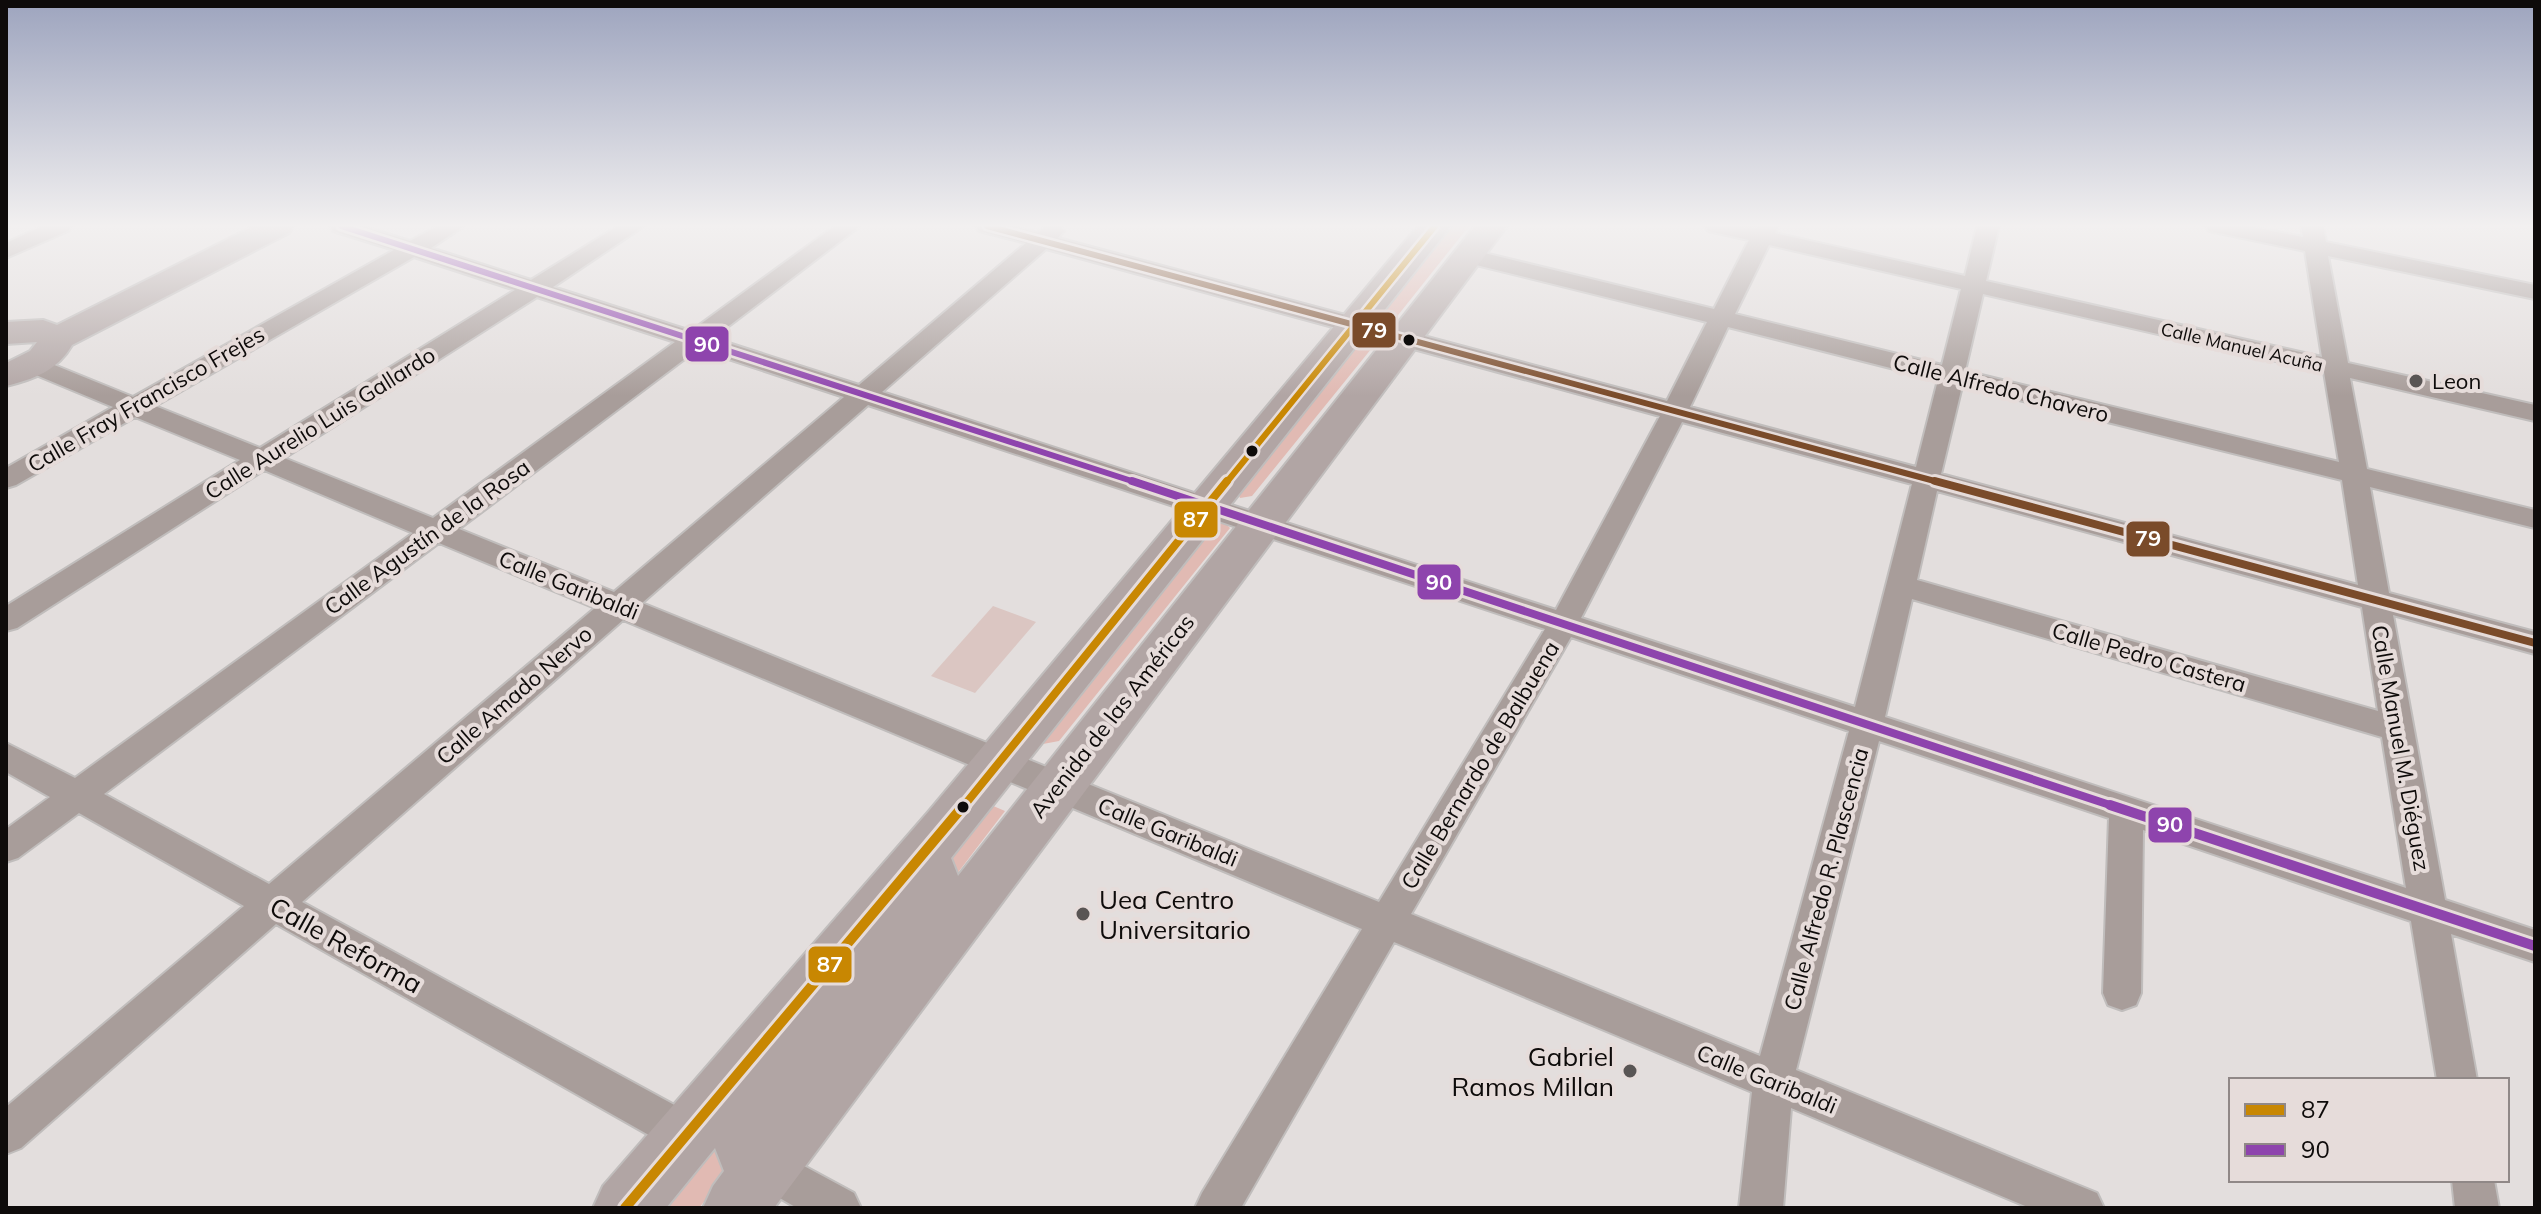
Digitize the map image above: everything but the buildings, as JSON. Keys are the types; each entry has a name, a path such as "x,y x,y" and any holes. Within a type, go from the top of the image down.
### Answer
{"main road":[{"path":"25,348 137,283"},
{"path":"25,348 161,283"},
{"path":"625,1208 685,1133 947,826 1389,283"},
{"name":"Avenida de las Américas","path":"751,1188 1447,283"},
{"path":"751,1188 745,1149 761,1116 901,930 934,871 947,826"}],"street":[{"name":"Calle Fray Francisco Frejes","path":"6,479 352,283"},
{"path":"514,283 1261,523 2535,946"},
{"name":"Calle Aurelio Luis Gallardo","path":"6,620 543,283"},
{"name":"Calle Agustín de la Rosa","path":"6,848 772,283"},
{"name":"Calle Amado Nervo","path":"6,1134 992,283"},
{"path":"1215,283 1355,325 2535,643"},
{"name":"Calle Alfredo Chavero","path":"1576,283 2535,519"},
{"name":"Calle Bernardo de Balbuena","path":"1217,1208 1563,624 1738,283"},
{"name":"Calle Manuel Acuña","path":"1961,283 2535,413"},
{"name":"Calle Alfredo R. Plascencia","path":"1761,1208 1773,1081 1867,724 1975,283"},
{"name":"Calle Manuel M. Diéguez","path":"2322,283 2457,1078"},
{"path":"2498,283 2535,292"},
{"name":"Calle Garibaldi","path":"25,348 134,406 2082,1208"},
{"name":"Calle Pedro Castera","path":"1900,585 2397,729"},
{"name":"Calle Reforma","path":"6,756 685,1133"},
{"path":"2122,993 2126,811"},
{"path":"2473,1182 2477,1208"},
{"path":"751,1188 839,1208"}],"shaded area":[{"path":"1403,283 1424,283 1391,324 1374,319"},
{"path":"1361,334 1380,338 1252,496 1240,498 1236,489"},
{"path":"1223,521 1230,528 1059,741 1043,744 1036,734 1210,523"},
{"path":"984,802 1005,811 829,1041"},
{"path":"704,1147 736,1162 699,1208 656,1208"}],"transit line":[{"name":"90","path":"516,283 1261,523 2535,946"},
{"name":"79","path":"1197,283 2535,643"},
{"name":"87","path":"625,1208 947,826 1389,283"}],"place":[{"name":"Leon","path":"2416,381"},
{"name":"Uea Centro Universitario","path":"1083,914"},
{"name":"Gabriel Ramos Millan","path":"1630,1071"}]}
